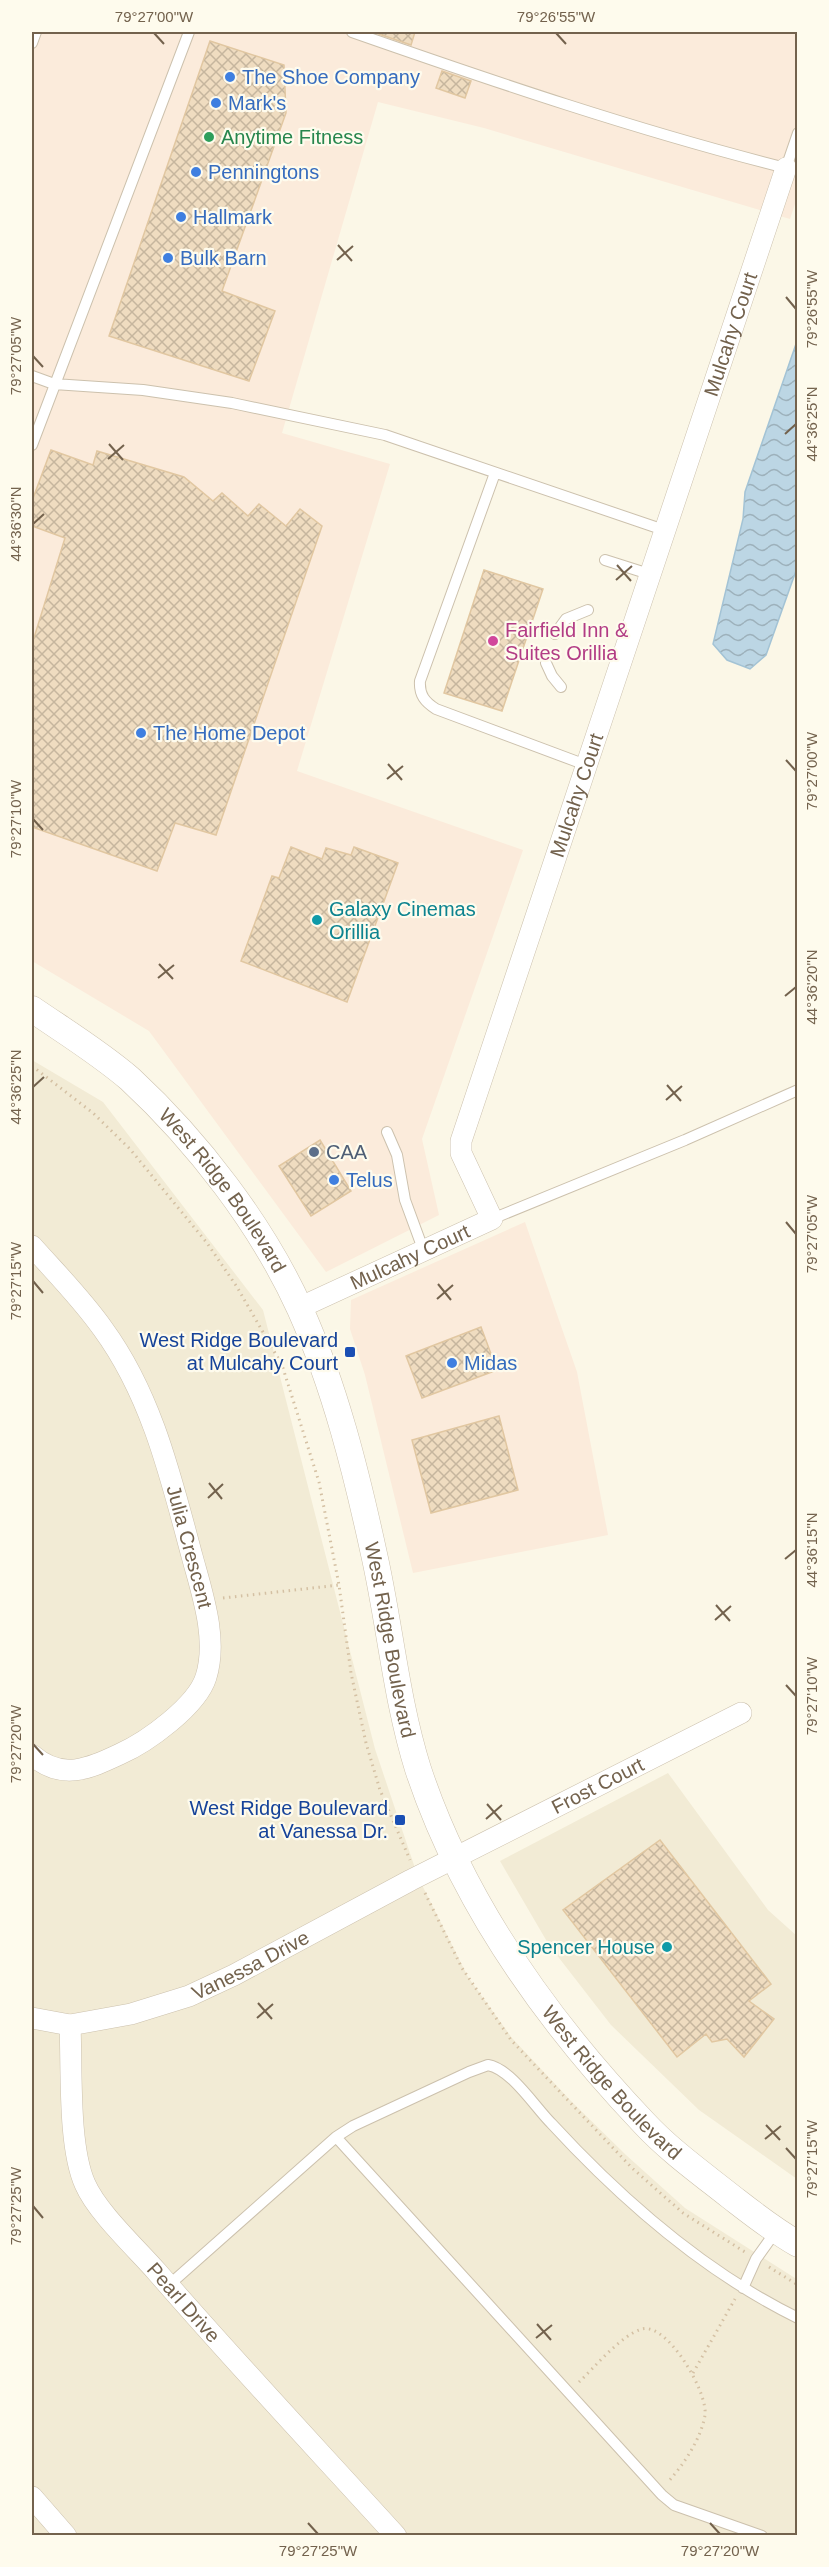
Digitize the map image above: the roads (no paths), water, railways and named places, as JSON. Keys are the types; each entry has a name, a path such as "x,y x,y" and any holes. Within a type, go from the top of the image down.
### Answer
{"street":[{"name":"Mulcahy Court","path":"299,1308 492,1219 461,1153 461,1141 786,168"},
{"name":"West Ridge Boulevard","path":"32,1009 127,1076 198,1151 254,1226 299,1308 346,1435 375,1557 408,1731 419,1771 455,1859 486,1917 528,1982 576,2045 645,2125 694,2168 776,2232 798,2244"},
{"name":"Julia Crescent","path":"32,1246 104,1329 133,1380 158,1436 176,1490 204,1600 210,1658 206,1679 184,1709 157,1732 122,1753 72,1772 56,1769 32,1755"},
{"name":"Frost Court","path":"455,1859 741,1713"},
{"name":"Vanessa Drive","path":"32,2018 70,2025 131,2014 189,1996 234,1975 411,1880 455,1859"},
{"name":"Pearl Drive","path":"70,2025 75,2143 80,2170 86,2186 97,2202 169,2285 396,2535"},
{"path":"32,2497 66,2535"}],"lane":[{"path":"32,43 36,32"},
{"path":"32,445 189,32"},
{"path":"352,32 559,104 705,148 786,168 798,133"},
{"path":"32,376 54,384 143,390 232,403 385,435 664,530"},
{"path":"495,473 419,689 422,696 436,709 586,765"},
{"path":"605,560 650,574"},
{"path":"555,634 566,619 588,610"},
{"path":"546,663 552,676 561,687"},
{"path":"492,1219 685,1140 798,1090"},
{"path":"387,1132 397,1155 405,1200 423,1249"},
{"path":"169,2285 336,2137 352,2126 482,2066 493,2066 507,2075 590,2165 666,2232 743,2288 798,2318"},
{"path":"336,2137 657,2490 674,2505 762,2535"},
{"path":"743,2288 756,2259 776,2232"}],"water":[{"path":"797,341 797,568 766,655 750,669 727,660 713,644 743,519 745,492"}],"place":[{"name":"The Shoe Company","path":"230,77"},
{"name":"Mark's","path":"216,103"},
{"name":"Anytime Fitness","path":"209,137"},
{"name":"Penningtons","path":"196,172"},
{"name":"Hallmark","path":"181,217"},
{"name":"Bulk Barn","path":"168,258"},
{"name":"Fairfield Inn & Suites Orillia","path":"493,641"},
{"name":"The Home Depot","path":"141,733"},
{"name":"Galaxy Cinemas Orillia","path":"317,920"},
{"name":"CAA","path":"314,1152"},
{"name":"Telus","path":"334,1180"},
{"name":"West Ridge Boulevard at Mulcahy Court","path":"350,1352"},
{"name":"Midas","path":"452,1363"},
{"name":"West Ridge Boulevard at Vanessa Dr.","path":"400,1820"},
{"name":"Spencer House","path":"667,1947"}]}
